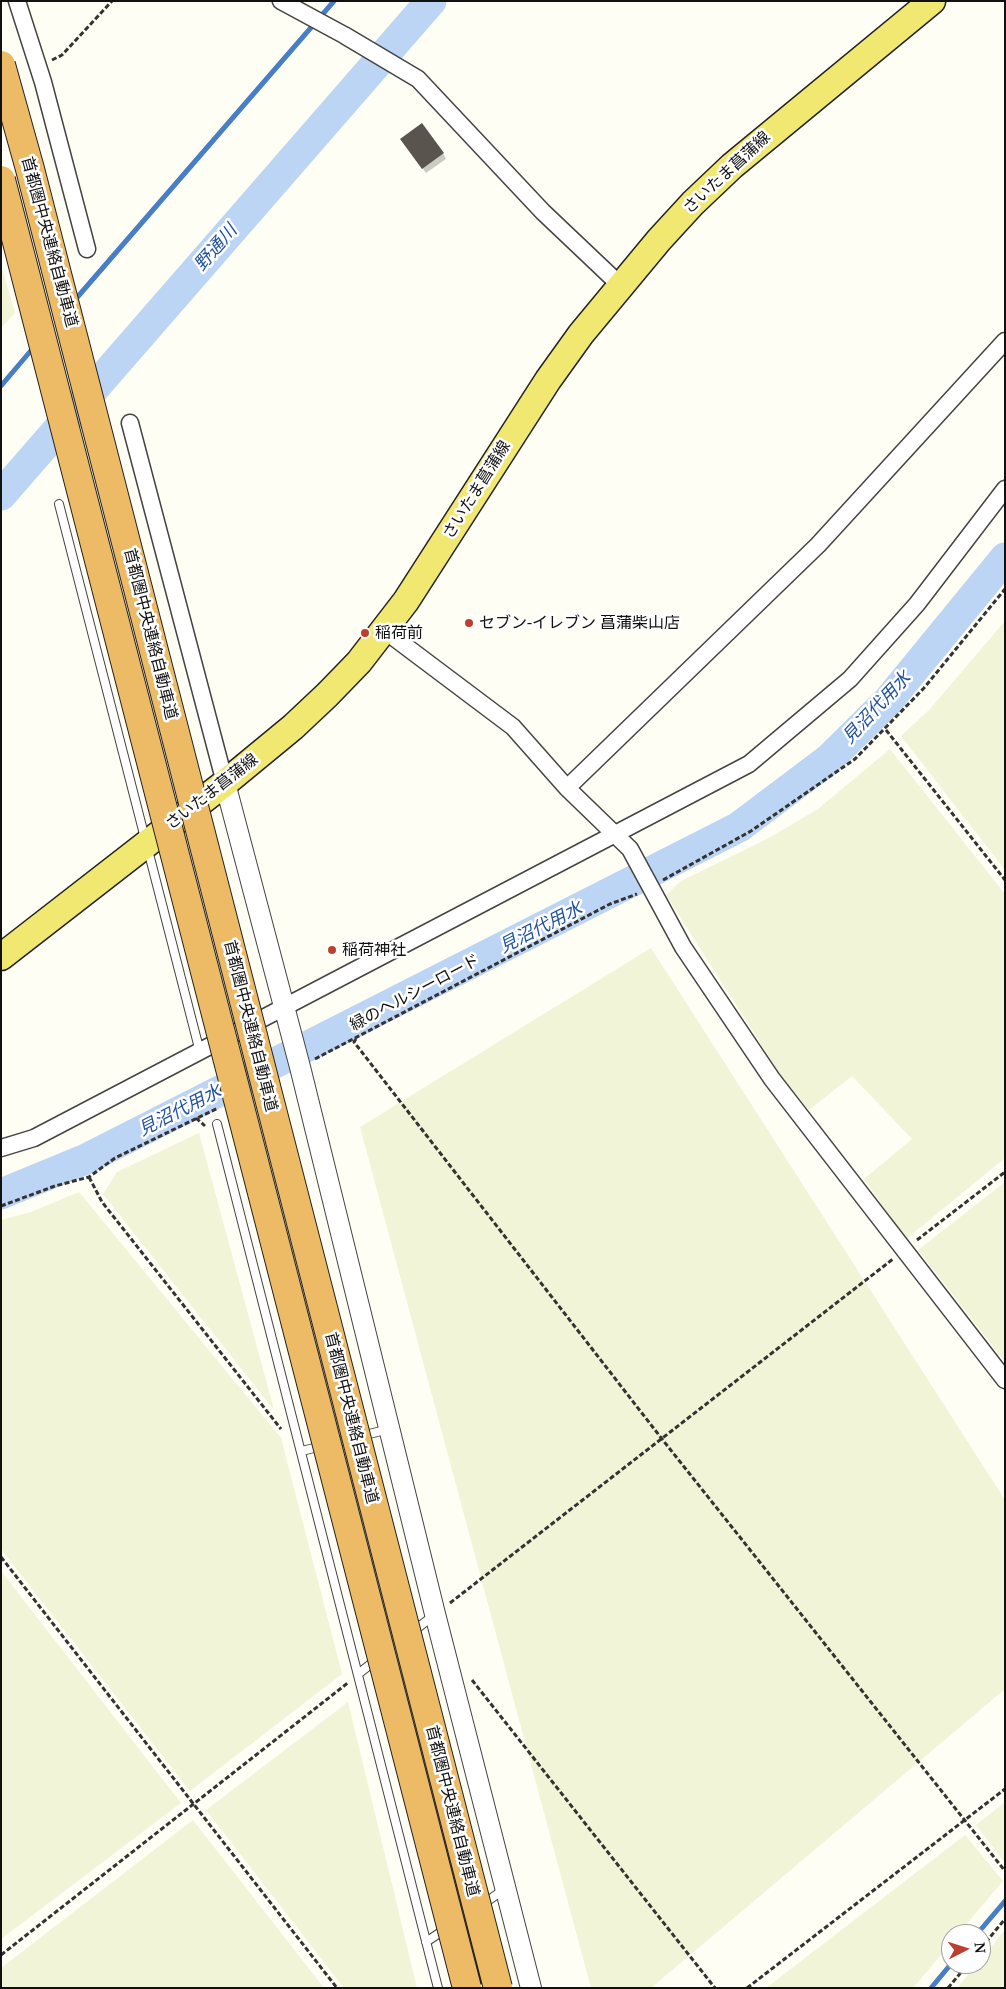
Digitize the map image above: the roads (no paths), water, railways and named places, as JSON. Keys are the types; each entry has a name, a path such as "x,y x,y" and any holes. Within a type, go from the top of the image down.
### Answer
{"highway":[{"name":"首都圏中央連絡自動車道","path":"1,65 38,198 498,1988"},
{"name":"首都圏中央連絡自動車道","path":"1,180 466,1988"}],"main road":[{"name":"さいたま菖蒲線","path":"1,957 225,783 293,727 327,695 384,630 427,569 548,380 620,285 693,203 732,166 932,1"}],"street":[{"path":"17,1 38,68 87,250"},
{"path":"281,1 344,35 418,79 543,212 620,285"},
{"path":"568,788 818,545 1005,341"},
{"path":"130,423 300,1067 435,1614 531,1988"},
{"path":"1,1148 34,1138 284,1009 749,764 850,679 917,604 1005,489"},
{"path":"384,630 513,726 568,788 595,816 617,834 630,849 683,947 772,1080 1005,1380"}],"lane":[{"path":"60,504 200,1052"},
{"path":"217,1124 438,1988"},
{"path":"302,1451 389,1429"},
{"path":"397,1644 435,1614"},
{"path":"358,1674 389,1650"},
{"path":"426,1942 506,1889"}],"waterway":[{"path":"74,301 334,1"},
{"name":"野通川","path":"1,495 431,1"},
{"path":"1,386 34,347"},
{"name":"見沼代用水","path":"1,1194 86,1159 739,827 828,760 888,701 1005,558"},
{"path":"985,1924 1005,1901"},
{"path":"931,1988 943,1974"}],"place":[{"name":"セブン-イレブン 菖蒲柴山店","path":"469,623"},
{"name":"稲荷前","path":"365,633"},
{"name":"稲荷神社","path":"332,950"}]}
